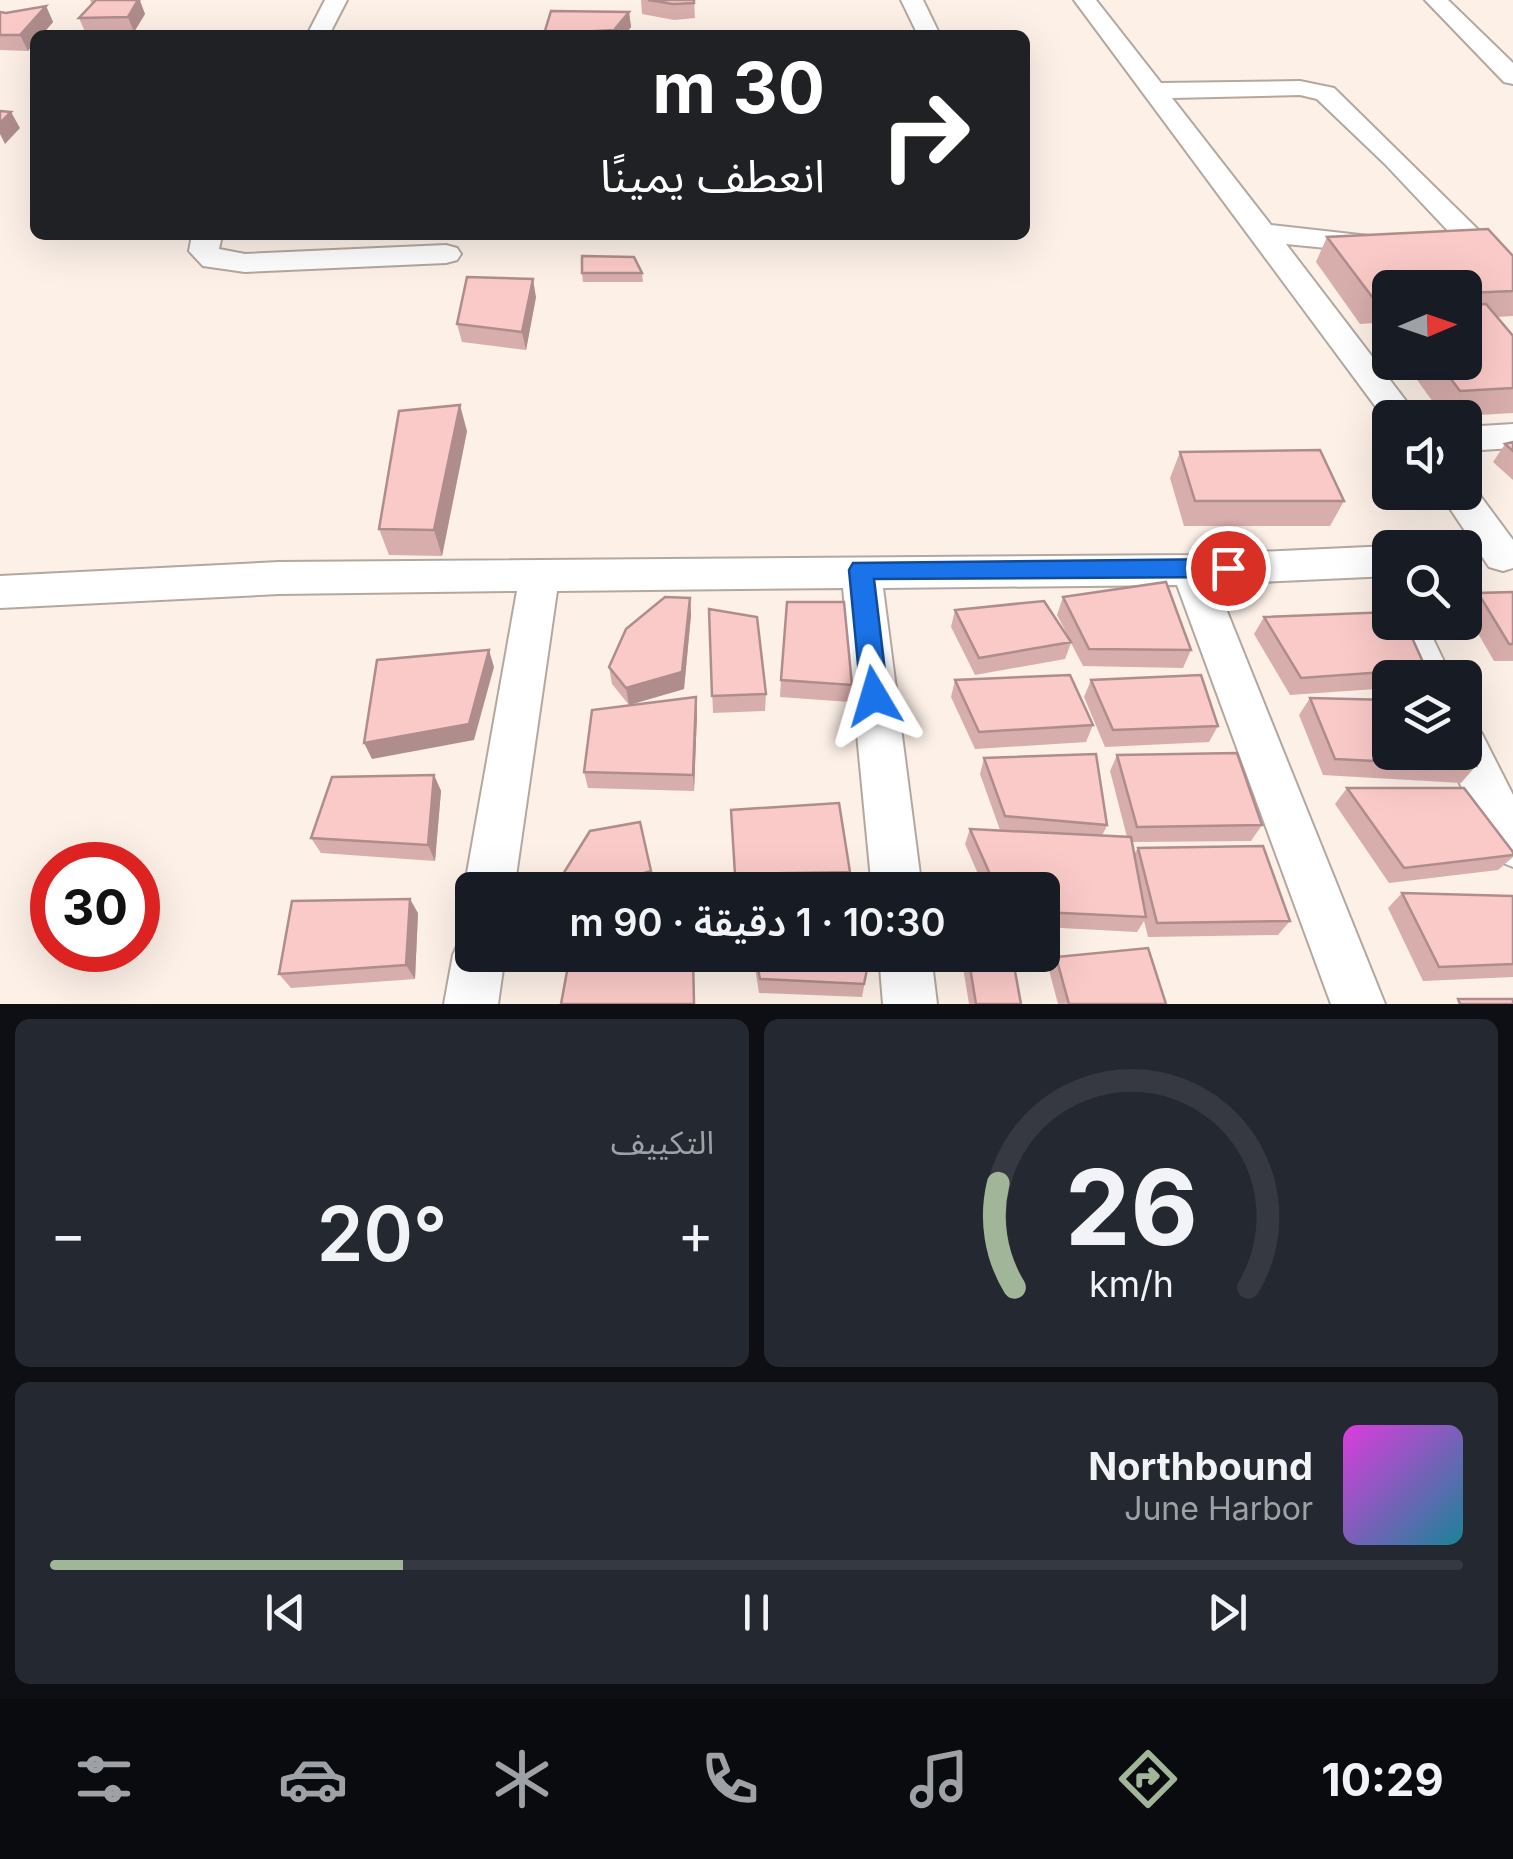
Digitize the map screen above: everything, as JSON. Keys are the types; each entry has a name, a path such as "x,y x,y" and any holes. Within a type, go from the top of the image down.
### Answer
{"street":[{"path":"321,30 336,0"},
{"path":"912,0 927,30"},
{"path":"1085,0 1388,400"},
{"path":"1436,0 1513,77"},
{"path":"1154,91 1300,88 1325,94 1394,158 1513,282"},
{"path":"1262,234 1412,246"},
{"path":"207,240 204,251 214,260 245,263 446,254"},
{"path":"1446,247 1479,248"},
{"path":"1482,438 1513,436"},
{"path":"1467,510 1494,556"},
{"path":"861,570 895,872"},
{"path":"0,592 279,578 540,574 861,570 1372,572"},
{"path":"1191,570 1358,1004"},
{"path":"492,872 540,574"},
{"path":"1477,770 1513,844"},
{"path":"471,1004 476,972"},
{"path":"906,972 910,1004"}],"building":[{"path":"96,0 138,0 128,17 79,18"},
{"path":"648,0 694,0 694,3 673,4"},
{"path":"46,6 20,35 0,35 0,12"},
{"path":"551,11 629,12 614,30 545,30"},
{"path":"0,111 11,112 0,123"},
{"path":"1488,229 1513,256 1513,291 1482,292 1482,270 1372,270 1372,297 1327,237"},
{"path":"582,256 634,257 642,273 582,273"},
{"path":"467,277 533,279 522,332 457,324"},
{"path":"1482,304 1513,336 1513,388 1460,391 1452,380 1482,380"},
{"path":"460,405 434,530 379,529 399,411"},
{"path":"1320,450 1344,501 1195,501 1180,452"},
{"path":"1166,582 1191,650 1089,649 1063,597"},
{"path":"1513,592 1513,644 1509,644 1482,600 1482,593"},
{"path":"665,597 690,598 682,672 626,688 609,667 626,629"},
{"path":"1044,601 1071,642 979,658 955,610"},
{"path":"787,602 844,602 852,685 781,680"},
{"path":"709,609 757,617 766,694 712,696"},
{"path":"1372,613 1372,640 1413,640 1422,660 1372,660 1372,673 1301,678 1264,617"},
{"path":"489,650 469,724 364,743 377,660"},
{"path":"1070,675 1093,725 979,732 955,680"},
{"path":"1201,675 1218,726 1113,730 1091,680"},
{"path":"696,697 693,775 584,772 592,710"},
{"path":"1310,698 1372,700 1372,761 1335,759"},
{"path":"1237,753 1262,825 1137,827 1117,755"},
{"path":"1096,754 1107,825 1005,816 984,758"},
{"path":"434,775 428,845 311,838 332,777"},
{"path":"1347,788 1464,788 1513,855 1404,868"},
{"path":"839,803 850,872 735,872 731,810"},
{"path":"640,822 651,871 564,872 590,831"},
{"path":"970,829 1131,837 1146,917 1060,913 1060,872 989,872"},
{"path":"1263,846 1290,921 1157,923 1138,848"},
{"path":"1402,893 1513,896 1513,964 1439,967"},
{"path":"410,899 406,965 279,974 292,901"},
{"path":"1148,948 1166,1004 1069,1004 1060,957"},
{"path":"567,972 693,972 694,1004 561,1004"},
{"path":"759,972 866,972 864,984 760,979"},
{"path":"971,972 1015,972 1021,1004 976,1004"},
{"path":"1458,999 1513,999 1513,1004 1460,1004"}],"route":[{"path":"874,696 861,570 1228,568"}]}
